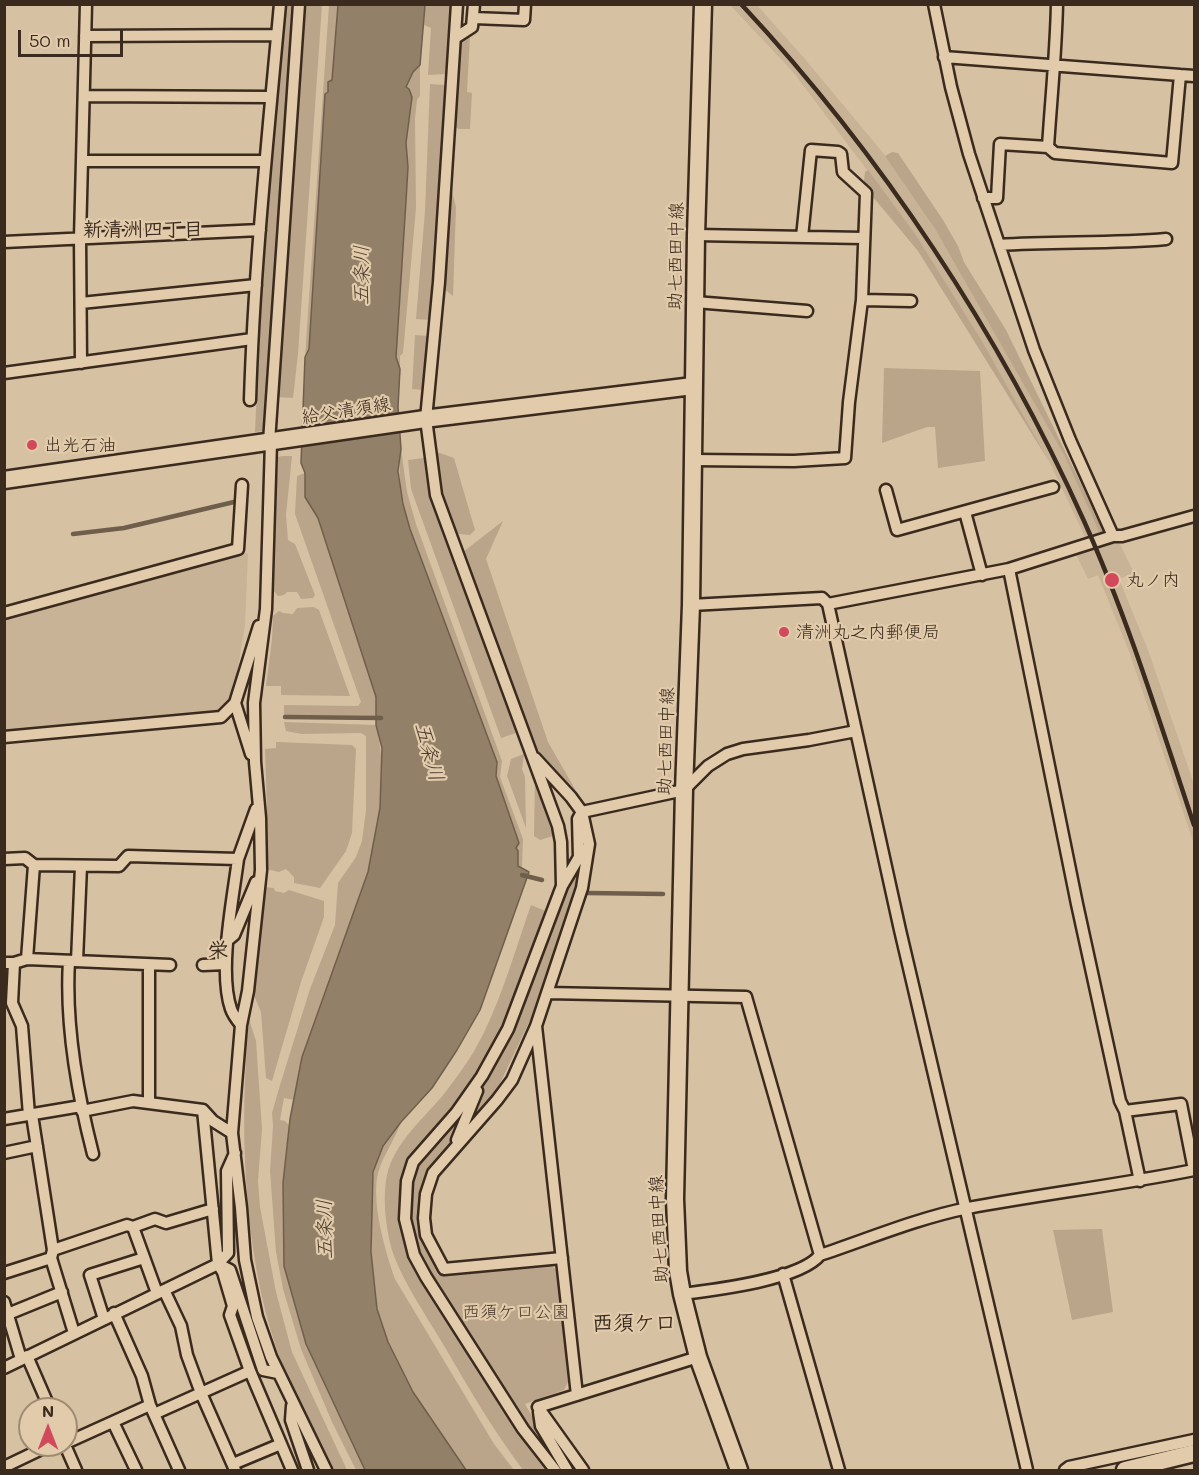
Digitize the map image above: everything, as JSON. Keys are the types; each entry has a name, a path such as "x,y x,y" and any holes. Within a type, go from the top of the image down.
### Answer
{"main road":[{"name":"助七西田中線","path":"703,4 696,235 691,605 684,790 675,1198 678,1271 682,1294 698,1357 739,1470"},
{"name":"給父清須線","path":"4,480 422,419 693,386"},
{"path":"1125,1470 1193,1449"}],"street":[{"path":"81,363 80,238 86,4"},
{"path":"250,400 252,339 265,161 280,4"},
{"path":"299,4 272,442 266,609 254,703 261,870 248,991 241,1025 232,1133 245,1260 257,1317 278,1372 326,1470"},
{"path":"457,4 438,294 422,419 436,495 558,826 561,842 562,886"},
{"path":"455,38 472,27 474,4"},
{"path":"474,18 524,21 525,4"},
{"path":"933,4 969,154 1034,350 1070,440 1113,536"},
{"path":"1048,147 1057,33 1057,4"},
{"path":"85,36 277,35"},
{"path":"944,57 1194,76"},
{"path":"983,198 997,198 1000,144 1048,147 1055,153 1172,163 1180,75"},
{"path":"84,96 270,97"},
{"path":"693,460 794,461 845,458 849,402 862,300 866,193 843,172 841,154 811,150 802,237"},
{"path":"82,161 265,161"},
{"path":"4,242 260,230"},
{"path":"696,235 863,238"},
{"path":"999,245 1125,243 1166,239"},
{"path":"81,303 256,285"},
{"path":"862,300 911,301"},
{"path":"695,302 807,311"},
{"path":"4,373 252,339"},
{"path":"4,613 238,549 242,485"},
{"path":"886,490 897,530 1053,488"},
{"path":"965,512 982,575"},
{"path":"828,604 1009,569 1113,536 1122,536 1194,516"},
{"path":"1009,569 1077,904 1140,1181"},
{"path":"691,605 822,598 828,604 900,930 1027,1470"},
{"path":"4,736 221,717 235,703 266,609"},
{"path":"235,703 255,762"},
{"path":"555,1470 523,1429 414,1255 405,1219 407,1181 413,1162 456,1113 482,1076 508,1029 562,886 579,856 578,819 582,812 684,790 708,766 727,754 743,749 856,731"},
{"path":"531,754 582,812 589,844 582,888 536,1026 512,1080 433,1173 426,1194 424,1218 426,1235 444,1269 562,1258"},
{"path":"241,1025 231,1010 227,992 226,964 238,859 259,801"},
{"path":"4,859 25,858 34,865 119,866 128,856 238,859"},
{"path":"27,959 34,865"},
{"path":"81,866 73,961 67,996 81,1108 93,1155"},
{"path":"228,940 234,935 261,870"},
{"path":"74,1333 52,1254 37,1146 30,1115 22,1026 12,1003 9,963 27,959 148,966 170,965"},
{"path":"203,965 226,964"},
{"path":"148,966 149,1103"},
{"path":"547,993 746,997 820,1255"},
{"path":"536,1026 577,1395"},
{"path":"455,1148 482,1076"},
{"path":"4,1119 134,1101 203,1110 213,1121 232,1133"},
{"path":"682,1294 740,1287 814,1262 820,1255 966,1209 1194,1170 1181,1104 1125,1111"},
{"path":"203,1110 218,1264 223,1272 233,1306 230,1315 250,1371 292,1470"},
{"path":"4,1153 37,1146"},
{"path":"4,1368 218,1264 228,1253 227,1171 235,1151"},
{"path":"4,1273 127,1225 133,1227 155,1219 166,1223 213,1209"},
{"path":"133,1227 144,1258 181,1326 187,1355 201,1393 234,1467 281,1444"},
{"path":"104,1319 90,1275 144,1258"},
{"path":"218,1264 230,1270 263,1370 278,1372"},
{"path":"783,1274 839,1470"},
{"path":"44,1397 24,1357 6,1310 62,1292"},
{"path":"114,1313 142,1376 152,1409 180,1470"},
{"path":"538,1407 698,1357"},
{"path":"78,1438 114,1422 201,1393 250,1371"},
{"path":"292,1402 291,1420 308,1470"},
{"path":"538,1407 541,1425 567,1470"},
{"path":"538,1407 583,1470"},
{"path":"114,1422 136,1470"},
{"path":"1065,1470 1069,1467 1193,1449"},
{"path":"4,1467 25,1457"}],"shaded area":[{"path":"730,5 757,5 884,154 935,229 1065,457 1101,536 1087,541 1050,463 982,341 916,235 793,72"},
{"path":"1103,542 1119,542 1134,573 1119,579 1148,650 1194,784 1194,844 1130,654 1098,575 1088,579 1075,552"},
{"path":"248,553 245,625 236,679 229,705 220,715 5,733 5,619"}],"green space":[{"path":"286,5 294,5 263,431 255,432 270,164"},
{"path":"304,5 322,5 293,398 276,397"},
{"path":"329,5 338,5 332,81 325,94 309,349 305,357"},
{"path":"425,5 452,5 447,74 428,75 431,28 424,25"},
{"path":"470,35 467,92 472,93 470,129 459,129 453,126 459,45"},
{"path":"420,65 420,96 417,100 415,119 416,208 400,369 396,357 408,167 406,143 412,97 406,88 413,72"},
{"path":"430,84 446,85 429,320 416,319 425,211"},
{"path":"892,152 898,153 943,220 964,262 1006,330 1104,531 1103,535 1101,536 1065,457 935,229 885,156"},
{"path":"868,170 916,235 982,341 1050,463 918,251 873,197 864,181 865,172"},
{"path":"451,188 456,207 453,296 444,289"},
{"path":"415,335 428,336 424,390 412,389"},
{"path":"884,368 980,371 985,461 938,468 935,427 927,427 882,443"},
{"path":"401,449 407,492 416,524 502,761 500,777 523,839 522,868 518,866 516,849 519,843 496,776 497,762 410,529 401,489"},
{"path":"437,452 454,458 475,530 470,535 459,534 454,530 437,473"},
{"path":"292,456 286,515 288,540 295,544 315,595 313,598 301,599 297,592 287,592 278,596 273,590 274,508 278,457"},
{"path":"424,458 432,500 519,732 501,738 411,489 408,460"},
{"path":"305,473 305,497 318,518 376,697 376,716 284,715 284,705 358,706 361,702 295,514 297,476"},
{"path":"503,521 486,559 548,742 583,803 537,753 463,552"},
{"path":"314,607 319,610 350,696 281,695 281,686 266,686 273,616 279,611 293,614 297,608"},
{"path":"284,722 376,725 382,766 380,808 373,850 362,893 303,1055 294,1100 284,1098 280,1120 289,1125 283,1183 284,1266 306,1344 365,1470 356,1470 332,1422 301,1349 283,1289 276,1252 270,1171 272,1113 310,989 335,925 338,883 356,857 362,841 366,810 366,736 361,733 302,734 286,731"},
{"path":"276,742 352,745 356,749 352,833 346,851 320,888 294,883 294,877 286,869 279,872 266,869 265,749 276,748"},
{"path":"524,754 522,769 525,777 526,828 507,776 511,759"},
{"path":"535,779 553,836 540,840 534,836"},
{"path":"583,863 573,906 531,1018 493,1098 465,1132 487,1076 512,1035 576,868"},
{"path":"265,887 284,893 289,890 324,901 324,917 301,982 272,1081 266,1078 261,1012 253,993"},
{"path":"531,905 546,911 510,1010 475,1077 456,1104 410,1158 403,1171 399,1201 404,1234 419,1277 518,1430 547,1470 523,1470 471,1392 404,1279 389,1237 385,1205 387,1175 396,1152 444,1094 473,1053 491,1018"},
{"path":"249,1019 256,1041 262,1129 258,1181 260,1207 276,1292 292,1352 347,1470 333,1470 295,1396 277,1350 257,1271 246,1187 244,1144"},
{"name":"西須ケ口公園","path":"470,1104 455,1137 436,1159 426,1176 419,1205 422,1233 438,1275 549,1264 557,1270 568,1382 564,1390 525,1404 563,1470 560,1470 529,1427 430,1277 412,1221 410,1191 413,1177 430,1150"},
{"path":"401,1122 380,1166 376,1185 380,1226 391,1268 395,1279 494,1444 514,1470 466,1470 403,1374 385,1333 373,1282 372,1188 379,1154"},
{"path":"1102,1229 1113,1312 1072,1320 1053,1230"}],"water":[{"name":"五条川","path":"338,5 425,5 420,65 413,72 406,87 412,97 406,143 408,167 396,357 400,369 398,407 401,449 398,471 410,529 497,762 496,776 519,843 516,848 518,866 529,872 480,1010 432,1088 383,1146 373,1172 371,1252 377,1309 388,1342 413,1392 466,1470 365,1470 306,1344 284,1266 283,1183 290,1119 302,1057 368,872 380,808 382,748 376,725 376,697 318,518 305,497 305,473 301,463 305,357 309,349 325,94 328,92 328,82 332,80"}],"waterway":[{"path":"73,534 124,528 234,502"},
{"path":"285,717 381,718"},
{"path":"522,875 542,880"},
{"path":"587,893 663,894"}],"railway":[{"path":"741,4 842,122 889,184 934,249 1015,382 1051,451 1100,558 1143,672 1194,825"}],"place":[{"name":"出光石油","path":"32,445"},
{"name":"丸ノ内","path":"1112,580"},
{"name":"清洲丸之内郵便局","path":"784,632"}],"district":[{"name":"新清洲四丁目","path":"143,230"},
{"name":"栄","path":"218,951"},
{"name":"西須ケ口","path":"634,1324"}]}
